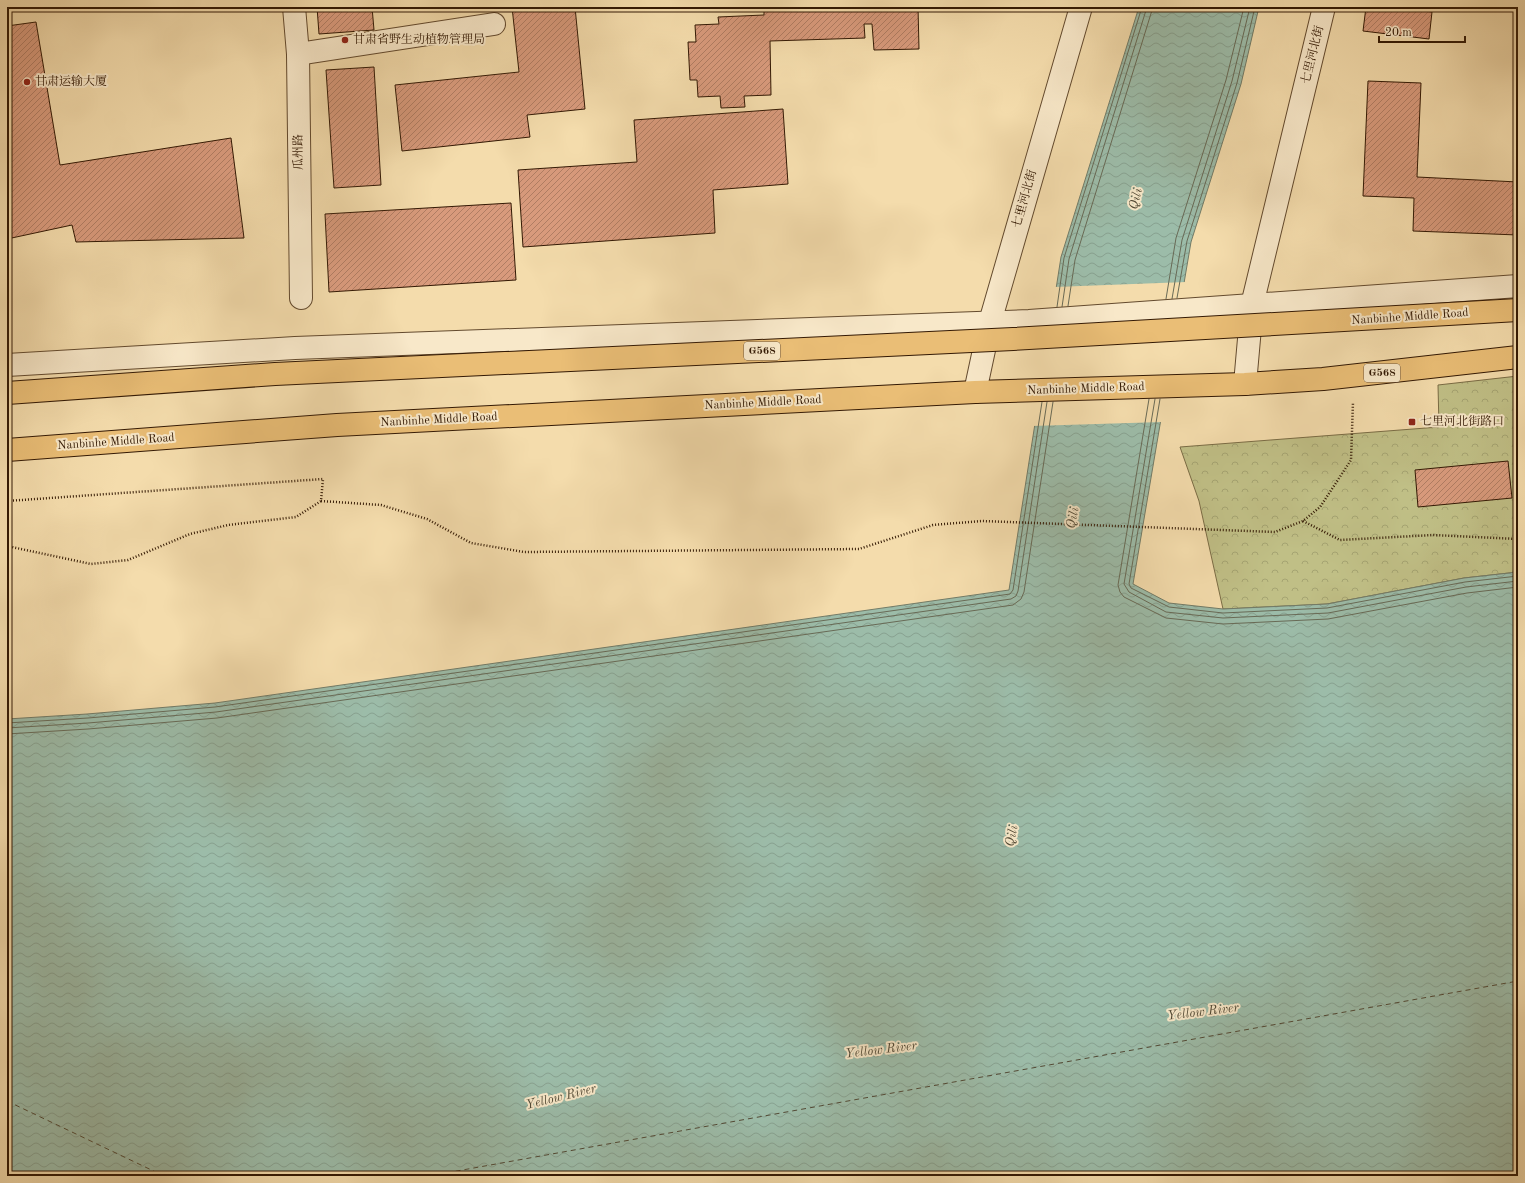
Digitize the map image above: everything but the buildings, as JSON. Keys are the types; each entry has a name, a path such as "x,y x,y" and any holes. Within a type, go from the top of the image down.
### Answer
{"highway":[{"name":"Nanbinhe Middle Road","path":"7,393 275,374 1021,338 1518,310"},
{"name":"Nanbinhe Middle Road","path":"7,450 337,425 975,392 1245,384 1354,376 1518,358"}],"street":[{"name":"瓜州路","path":"294,7 298,54 301,298"},
{"name":"七里河北街","path":"975,392 990,322 1081,7"},
{"name":"七里河北街","path":"1245,384 1252,305 1324,7"},
{"path":"298,54 494,24"},
{"name":"Nanbinhe Middle Road","path":"7,365 295,348 1030,321 1518,286"}],"path":[{"path":"7,546 91,564 128,560 190,534 205,530 228,525 296,517 321,501 382,505 426,519 471,543 524,552 859,549 933,525 982,521 1275,532 1303,521 1320,507 1351,460 1354,376"},
{"path":"7,501 322,479 321,501"},
{"path":"1303,521 1340,540 1433,535 1518,539"}],"green space":[{"path":"1518,376 1518,572 1464,578 1327,604 1223,609 1199,501 1180,447 1439,427 1438,385"}],"water":[{"path":"1139,7 1259,7 1241,84 1191,242 1133,584 1169,603 1223,609 1327,604 1464,578 1518,572 1518,1176 7,1176 7,719 215,703 1009,590 1061,257"}],"pier":[{"path":"1186,282 1162,422 1032,426 1054,287"}],"ferry route":[{"path":"429,1176 1518,981"},
{"path":"7,1101 164,1176"}],"place":[{"name":"甘肃省野生动植物管理局","path":"345,40"},
{"name":"甘肃运输大厦","path":"27,82"},
{"name":"七里河北街路口","path":"1412,422"}],"water label":[{"name":"Qili","path":"1136,199"},
{"name":"Qili","path":"1073,518"},
{"name":"Qili","path":"1012,836"},
{"name":"Yellow River","path":"1203,1012"},
{"name":"Yellow River","path":"881,1050"},
{"name":"Yellow River","path":"561,1097"}]}
